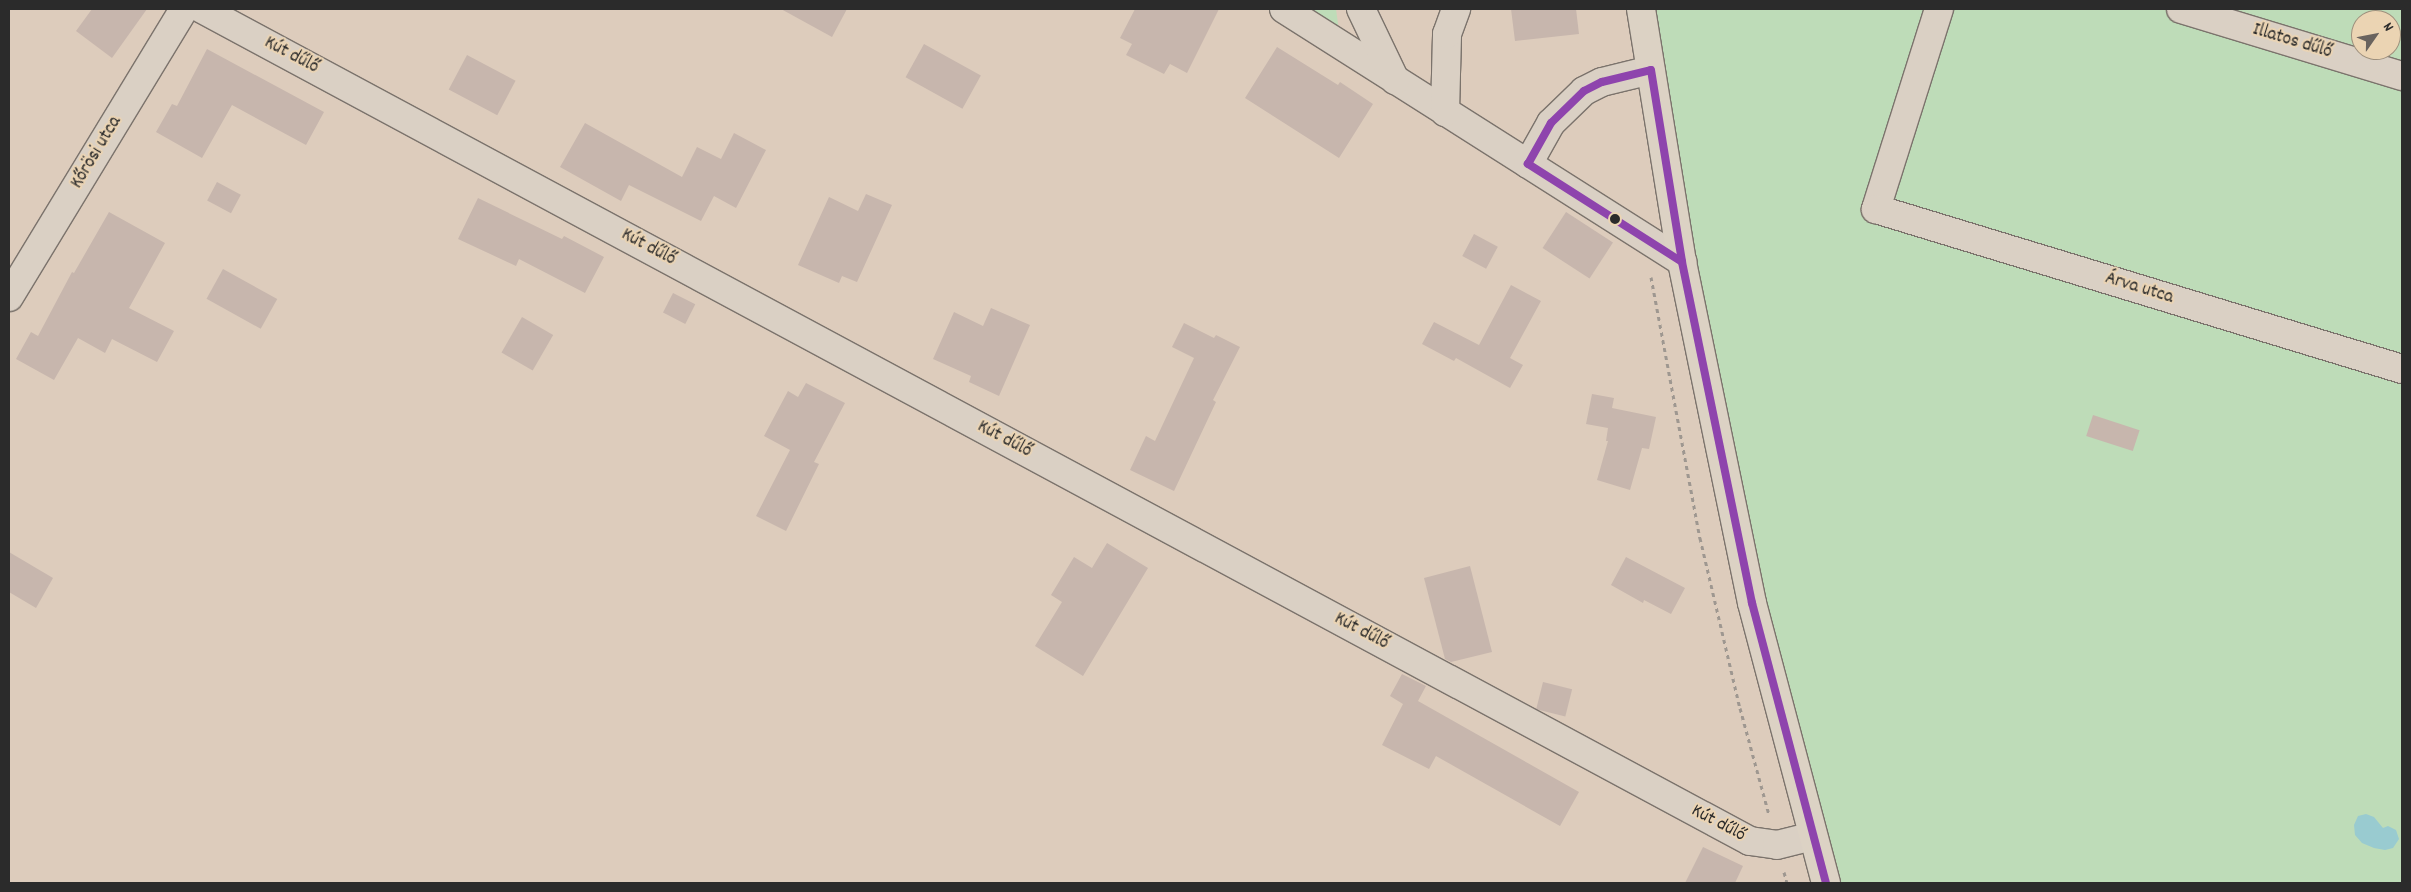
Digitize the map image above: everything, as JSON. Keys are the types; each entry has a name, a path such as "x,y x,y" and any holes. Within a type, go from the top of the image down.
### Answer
{"main road":[{"path":"1641,9 1682,262 1752,603 1812,836 1826,883"}],"street":[{"name":"Kőrösi utca","path":"9,297 184,9"},
{"name":"Kút dűlő","path":"202,9 1750,841 1777,845 1812,836"},
{"path":"1284,9 1682,262"},
{"path":"1361,9 1395,80"},
{"path":"1445,112 1447,34 1456,9"},
{"name":"Árva utca","path":"1939,9 1876,209 2402,369"},
{"name":"Illatos dűlő","path":"2181,9 2402,76"},
{"path":"1528,164 1551,123 1584,91 1602,82 1651,70"}],"path":[{"path":"1643,237 1700,538 1740,708 1788,883"}],"green space":[{"path":"1310,9 1336,9 1339,31"},
{"path":"1641,9 2402,9 2402,883 1826,883 1812,836"}],"water":[{"path":"2366,814 2374,817 2383,828 2388,826 2396,830 2399,839 2393,848 2385,850 2374,848 2362,843 2355,835 2354,825 2358,816"}],"building":[{"path":"92,9 147,9 112,58 76,31"},
{"path":"781,9 847,9 832,37"},
{"path":"1135,9 1219,9 1187,73 1170,64 1164,74 1126,55 1132,44 1120,38"},
{"path":"1511,9 1576,9 1579,34 1515,41"},
{"path":"924,44 981,76 962,109 906,77"},
{"path":"1277,47 1338,85 1340,82 1373,104 1339,158 1245,98"},
{"path":"207,49 324,112 306,145 232,105 202,158 156,132 172,104 177,106"},
{"path":"467,55 516,81 497,115 449,89"},
{"path":"585,123 682,177 697,147 721,159 734,133 766,150 736,208 714,196 701,221 629,185 621,201 560,167"},
{"path":"217,182 241,195 231,213 207,201"},
{"path":"866,194 892,205 857,282 842,276 839,283 798,265 829,197 858,211"},
{"path":"478,198 562,239 564,236 604,257 585,293 519,259 516,266 458,239"},
{"path":"109,212 165,243 129,308 174,331 157,362 112,339 105,353 78,338 54,380 16,359 31,332 38,336 72,272 74,273"},
{"path":"1566,212 1613,242 1590,279 1543,248"},
{"path":"1474,234 1498,247 1486,269 1462,256"},
{"path":"223,269 277,299 261,329 207,299"},
{"path":"1511,285 1541,301 1510,358 1523,365 1510,388 1456,358 1454,361 1422,344 1434,322 1479,345"},
{"path":"673,293 695,304 685,324 663,313"},
{"path":"991,308 1030,325 999,396 969,382 971,376 933,359 954,312 983,326"},
{"path":"522,317 553,335 533,371 502,353"},
{"path":"1184,323 1214,338 1216,335 1240,347 1213,400 1216,402 1174,491 1130,470 1146,436 1155,441 1194,358 1172,347"},
{"path":"806,383 845,403 814,462 819,464 786,531 756,516 790,450 764,436 788,391 798,397"},
{"path":"1592,394 1614,398 1612,408 1656,417 1649,449 1642,448 1630,490 1597,480 1608,441 1606,441 1608,428 1586,424"},
{"path":"2093,415 2140,430 2133,451 2086,436"},
{"path":"1107,543 1148,568 1083,676 1035,646 1062,602 1051,595 1074,557 1092,568"},
{"path":"9,552 53,578 36,608 9,592"},
{"path":"1626,557 1685,588 1671,614 1644,600 1643,603 1611,585"},
{"path":"1470,566 1492,652 1451,662 1445,659 1424,578"},
{"path":"1402,674 1426,686 1418,701 1579,792 1560,826 1436,756 1429,769 1382,745 1403,704 1390,696"},
{"path":"1543,682 1572,689 1565,716 1536,709"},
{"path":"1703,847 1743,866 1735,883 1685,883"}],"transit line":[{"path":"1651,70 1682,262 1528,164 1551,123 1584,91 1602,82 1651,70"},
{"path":"1682,262 1752,603 1826,883"}]}
